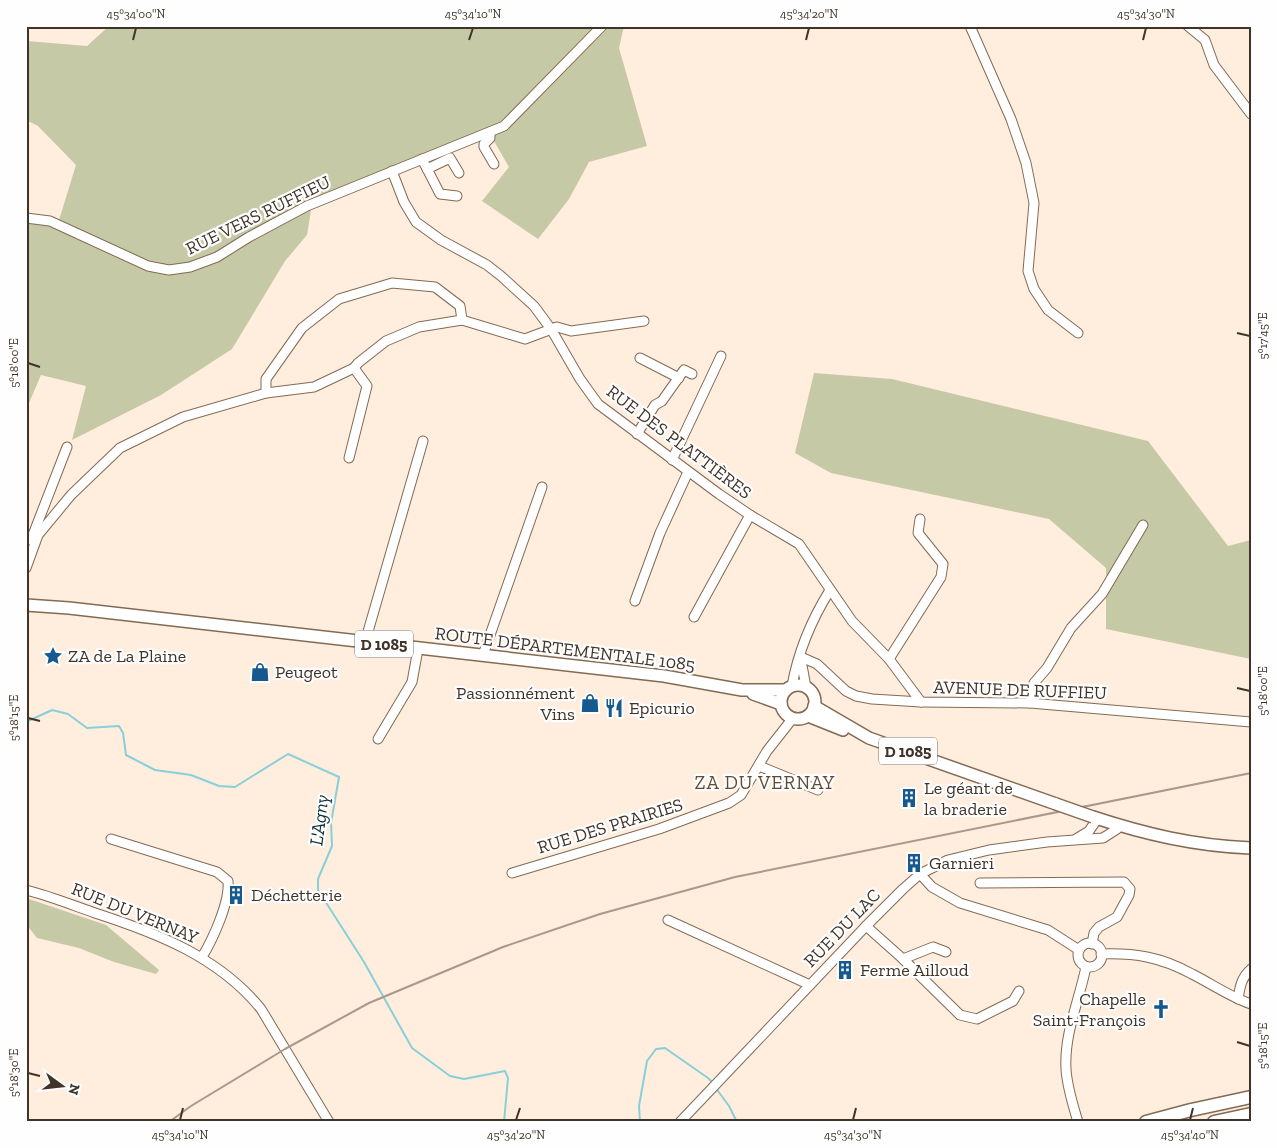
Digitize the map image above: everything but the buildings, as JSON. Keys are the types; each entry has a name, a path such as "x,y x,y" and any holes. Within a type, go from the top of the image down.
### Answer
{"highway":[{"path":"1146,1122 1191,1110 1251,1098"},
{"path":"1214,1122 1251,1114"}],"main road":[{"name":"ROUTE DÉPARTEMENTALE 1085","path":"26,605 69,608 664,676 742,690"},
{"path":"799,685 806,687 812,692 814,706 808,716 798,719 793,718 783,710 781,704 782,697 789,688 799,685"},
{"name":"D 1085","path":"742,690 789,688"},
{"name":"D 1085","path":"742,690 781,704"},
{"name":"D 1085","path":"814,706 869,738"},
{"name":"D 1085","path":"808,716 1095,818 1171,839 1202,845 1251,848"}],"street":[{"name":"RUE VERS RUFFIEU","path":"26,218 50,221 148,266 169,270 190,267 217,257 254,234 307,206 504,126 602,26"},
{"path":"970,26 1011,119 1026,163 1034,203 1028,271 1034,289 1048,310 1078,334"},
{"path":"1188,26 1205,40 1214,65 1251,114"},
{"path":"490,132 490,138 484,144 484,148 494,164"},
{"path":"427,169 450,158 459,173"},
{"path":"422,159 440,194 458,196"},
{"name":"RUE DES PLATTIÈRES","path":"392,170 404,202 416,222 434,236 482,262 502,276 534,306 551,329 598,404 688,472 750,515 799,544 852,621 889,659 921,702"},
{"path":"266,393 266,379 302,328 339,299 392,283 435,287 460,306 462,320"},
{"path":"26,568 38,535 71,494 120,448 183,417 266,393 314,387 354,368 386,342 419,327 462,320 525,339 556,327 571,332 644,321"},
{"path":"672,460 721,356"},
{"path":"640,358 679,378"},
{"path":"350,458 367,386 354,368"},
{"path":"637,434 655,405 662,401 684,370 692,374"},
{"path":"365,642 423,441"},
{"path":"26,552 67,446"},
{"path":"635,601 660,533 688,472"},
{"path":"483,656 542,487"},
{"path":"694,617 750,515"},
{"path":"889,659 941,578 943,564 918,533 920,519"},
{"path":"1030,703 1034,683 1047,668 1071,628 1102,594 1143,525"},
{"path":"789,688 801,657 805,638 815,615 830,590"},
{"path":"378,739 412,682 418,649"},
{"path":"801,657 806,687"},
{"name":"AVENUE DE RUFFIEU","path":"801,657 817,664 846,691 856,696 921,702 1030,703 1251,722"},
{"name":"RUE DES PRAIRIES","path":"512,873 659,829 721,807 742,795 767,751 793,718"},
{"path":"759,766 818,790"},
{"path":"1074,840 1089,831 1095,818"},
{"name":"RUE DU LAC","path":"680,1122 709,1089 866,926 903,888 920,874 948,860 990,850 1103,838 1117,830 1120,825"},
{"path":"111,839 217,872 228,881 229,891 218,922 202,957"},
{"path":"920,874 932,887 960,903 1048,930 1079,950"},
{"path":"980,883 1124,882 1130,889 1129,895 1117,917 1099,927 1094,933 1092,944"},
{"name":"RUE DU VERNAY","path":"26,890 158,936 202,957 229,976 250,996 260,1009 328,1122"},
{"path":"668,920 810,985"},
{"path":"866,926 960,1015 977,1019 1013,1001 1018,990"},
{"path":"1085,944 1092,944 1098,946 1102,954 1101,959 1095,966 1086,967 1082,965 1078,958 1079,950 1085,944"},
{"path":"903,959 933,948 946,952"},
{"path":"1102,954 1131,953 1162,961 1190,973 1238,1000 1251,1004"},
{"path":"1078,1120 1068,1083 1066,1056 1070,1028 1086,967"},
{"path":"1238,1000 1240,984 1251,969"}],"green space":[{"path":"109,26 624,26 619,48 647,146 589,162 569,199 538,239 482,201 509,167 491,136 312,204 307,235 285,261 232,349 161,395 72,440 86,386 41,375 26,410 26,224 50,224 112,246 59,220 76,165 38,126 26,120 27,41 87,46"},
{"path":"814,373 892,379 1148,441 1228,546 1251,540 1251,659 1106,629 1106,568 1049,519 831,473 795,453"},
{"path":"26,898 106,925 159,970 156,974 114,962 79,948 37,938 26,924"}],"waterway":[{"name":"L'Agny","path":"26,722 52,710 68,714 87,728 119,726 123,733 126,755 155,770 191,775 219,786 235,787 288,754 339,777 331,823 332,846 318,879 318,890 364,962 412,1048 450,1076 464,1079 505,1071 508,1078 504,1122"},
{"name":"L'Agny","path":"640,1122 639,1106 647,1061 656,1049 665,1048 713,1083"},
{"name":"L'Agny","path":"715,1087 729,1106 737,1122"}],"railway":[{"path":"169,1122 191,1106 285,1049 369,1003 503,947 600,914 735,877 1251,773"}],"place":[{"name":"ZA de La Plaine","path":"53,656"},
{"name":"Peugeot","path":"260,672"},
{"name":"Passionnément Vins","path":"590,703"},
{"name":"Epicurio","path":"614,708"},
{"name":"Le géant de la braderie","path":"909,798"},
{"name":"Garnieri","path":"914,863"},
{"name":"Déchetterie","path":"236,895"},
{"name":"Ferme Ailloud","path":"845,970"},
{"name":"Chapelle Saint-François","path":"1161,1009"}],"district":[{"name":"ZA DU VERNAY","path":"765,782"}]}
